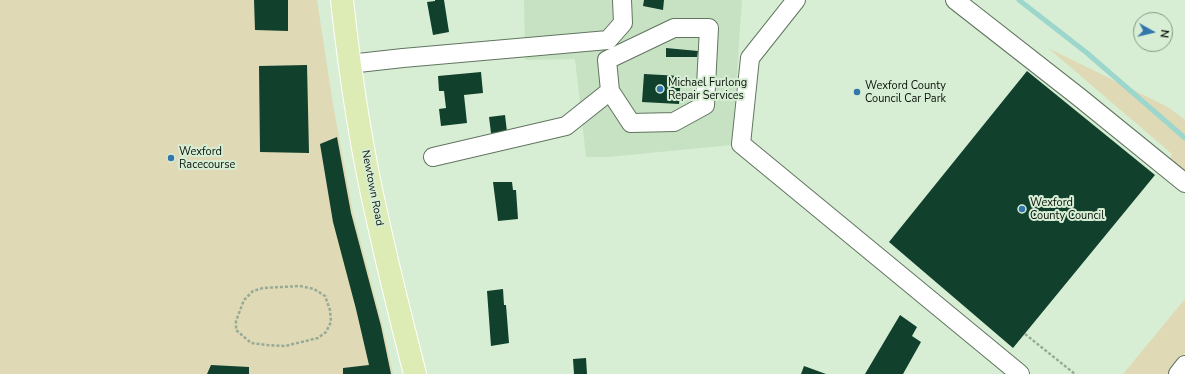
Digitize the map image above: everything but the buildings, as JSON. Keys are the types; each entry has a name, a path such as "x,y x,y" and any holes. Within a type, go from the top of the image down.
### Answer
{"main road":[{"name":"Newtown Road","path":"342,0 350,64 367,169 415,374"}],"lane":[{"path":"350,64 608,40 623,23 622,0"},
{"path":"796,0 750,58 741,144 1020,374"},
{"path":"955,0 1185,183"},
{"path":"674,28 709,28 705,105 674,122 631,123 610,91 607,60 674,28"},
{"path":"433,156 566,126 610,91"},
{"path":"1178,374 1185,365"}],"path":[{"path":"300,286 314,289 325,296 330,310 331,322 326,332 318,338 285,346 267,345 251,343 236,330 236,321 240,313 244,300 253,291 263,288 300,286"},
{"path":"1024,334 1075,374"}],"shaded area":[{"name":"Wexford Racecourse","path":"0,0 317,0 333,104 353,213 382,323 393,374 0,374"},
{"path":"524,0 742,0 732,145 608,157 586,157 575,59 525,60"},
{"path":"1048,48 1168,107 1185,120 1185,176 1169,161 1172,154"},
{"path":"1185,299 1185,353 1168,374 1123,374"}],"waterway":[{"path":"1019,0 1087,53 1185,138"}],"place":[{"name":"Michael Furlong Repair Services","path":"660,89"},
{"name":"Wexford County Council Car Park","path":"857,92"},
{"name":"Wexford Racecourse","path":"171,158"},
{"name":"Wexford County Council","path":"1022,209"}]}
